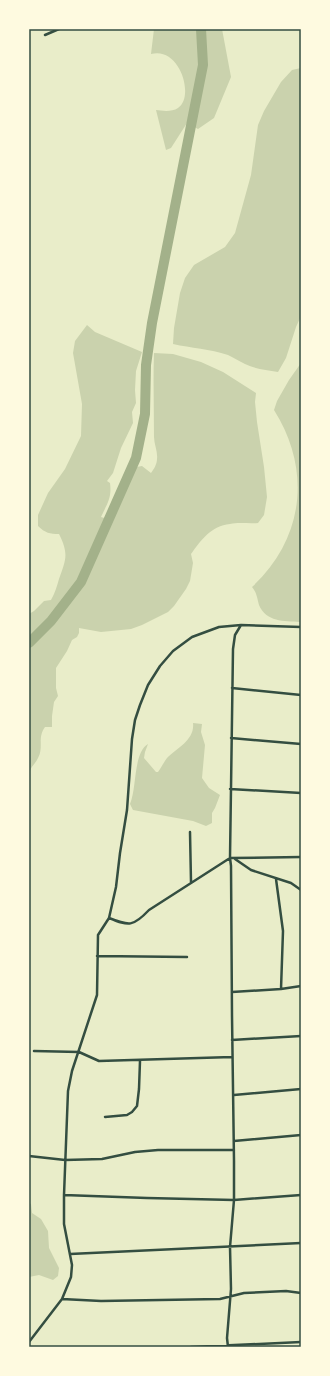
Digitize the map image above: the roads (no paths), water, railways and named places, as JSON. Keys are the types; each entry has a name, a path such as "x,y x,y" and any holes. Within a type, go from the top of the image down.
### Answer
{"street":[{"path":"45,35 58,29"},
{"path":"29,1342 62,1299 72,1277 72,1265 64,1224 68,1091 72,1071 79,1052 88,1017 97,995 98,935 109,918 116,887 127,810 132,739 135,720 148,684 160,666 173,651 192,637 219,627 241,625 301,627"},
{"path":"227,1346 232,1281 230,1247 234,1200 230,789 233,649 234,638 241,625"},
{"path":"232,688 301,695"},
{"path":"231,738 301,744"},
{"path":"230,789 301,793"},
{"path":"190,832 192,882"},
{"path":"109,918 124,924 139,921 149,910 170,898 230,858 301,857"},
{"path":"234,858 251,870 291,883 301,890"},
{"path":"276,879 283,931 281,989"},
{"path":"97,956 187,957"},
{"path":"232,992 281,989 301,986"},
{"path":"232,1040 301,1036"},
{"path":"34,1051 79,1052 98,1061 140,1061 232,1057"},
{"path":"105,1117 127,1115 137,1106 140,1089 140,1061"},
{"path":"234,1095 301,1090"},
{"path":"234,1141 301,1135"},
{"path":"29,1156 65,1160 102,1159 135,1152 158,1150 234,1150"},
{"path":"64,1195 234,1200 301,1195"},
{"path":"70,1254 301,1243"},
{"path":"62,1299 81,1301 220,1299 244,1293 286,1291 301,1293"},
{"path":"191,1347 301,1342"}],"waterway":[{"path":"29,643 51,621 81,582 136,458 145,414 146,365 152,323 203,65 201,29"}],"railway":[{"path":"29,78 29,299"}]}
